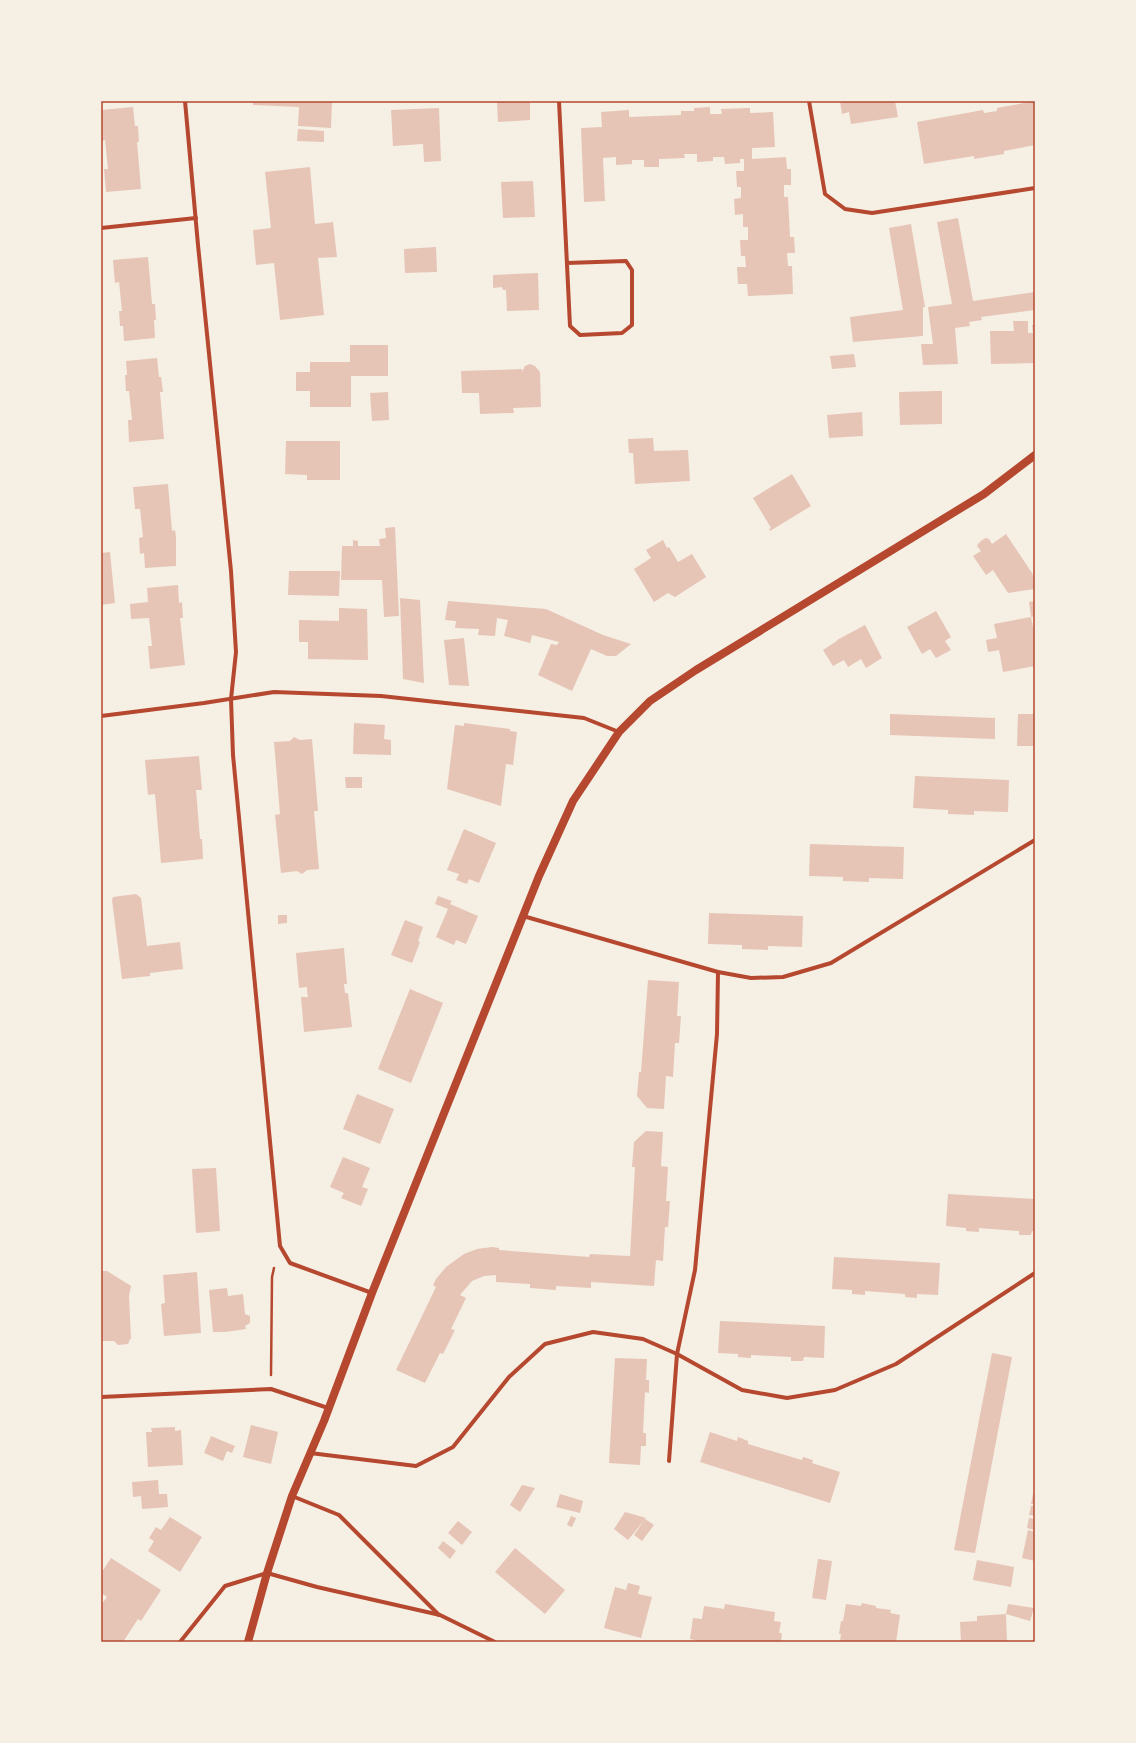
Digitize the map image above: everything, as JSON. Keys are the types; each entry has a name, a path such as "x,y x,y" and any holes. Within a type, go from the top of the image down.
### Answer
{"main road":[{"path":"248,1642 267,1573 292,1496 324,1421 372,1293 539,876 573,801 619,732 650,701 696,670 984,494 1035,454"}],"street":[{"path":"185,101 231,571 236,652 231,699 233,755 280,1246 290,1263 372,1293"},
{"path":"559,101 570,326 580,335 622,333 632,325 632,270 626,261 567,263"},
{"path":"809,101 825,194 845,209 872,213 1035,188"},
{"path":"101,228 196,218"},
{"path":"101,716 274,692 381,696 584,718 619,732"},
{"path":"523,916 718,972 751,978 783,977 831,963 1035,840"},
{"path":"669,1461 677,1354 695,1270 717,1034 718,972"},
{"path":"310,1454 416,1466 453,1447 508,1376 545,1344 594,1332 643,1339 677,1354 742,1390 787,1398 835,1390 896,1364 1035,1274"},
{"path":"101,1397 271,1389 328,1408"},
{"path":"292,1496 339,1514 440,1615"},
{"path":"180,1642 225,1586 267,1573 317,1587 440,1615 495,1642"}],"path":[{"path":"271,1389 272,1276 280,1246"}],"building":[{"path":"253,101 332,101 331,128 298,126 299,107 253,105"},
{"path":"497,101 530,101 530,120 498,122"},
{"path":"840,101 895,101 898,117 851,124 849,112 842,114"},
{"path":"1035,101 1035,145 1004,151 1004,154 974,159 974,156 924,164 917,122 983,110 984,113 997,111 997,108"},
{"path":"133,107 135,126 138,126 139,142 137,142 141,189 106,192 104,169 108,169 105,140 102,141 101,110"},
{"path":"710,107 710,114 722,114 721,109 750,108 750,113 773,112 775,147 752,148 752,159 786,157 787,169 791,169 791,185 784,185 784,197 788,197 790,237 794,237 795,253 787,253 788,266 792,266 793,294 748,296 747,284 738,284 737,267 746,267 745,256 741,256 740,240 748,240 748,227 743,227 743,214 735,215 734,199 741,198 741,187 737,187 736,171 744,171 744,159 740,159 740,163 725,164 724,157 713,157 713,161 697,162 697,154 684,154 685,158 659,159 659,167 644,167 644,160 632,160 632,164 616,165 616,157 603,158 605,201 584,202 581,128 602,127 601,112 629,110 629,117 681,115 681,111 694,111 694,108"},
{"path":"439,108 441,161 424,162 423,144 393,146 391,110"},
{"path":"298,129 324,131 324,142 297,141"},
{"path":"310,167 315,224 333,222 337,257 318,258 324,315 280,320 274,263 256,265 253,230 271,228 265,172"},
{"path":"533,181 535,217 503,218 501,182"},
{"path":"958,218 973,301 1035,292 1035,310 981,317 982,320 969,322 970,326 955,328 958,364 923,365 921,344 933,344 928,307 952,304 937,222"},
{"path":"911,224 925,307 923,307 923,336 853,342 850,317 903,310 889,228"},
{"path":"436,247 437,272 405,273 404,249"},
{"path":"148,257 152,304 155,304 155,338 124,341 123,326 120,326 119,311 122,311 119,282 115,283 113,260"},
{"path":"538,273 539,310 507,311 506,290 503,290 502,287 493,288 493,275"},
{"path":"1013,321 1028,321 1028,333 1033,333 1032,325 1035,325 1035,363 991,364 990,331 1014,331"},
{"path":"350,345 388,345 388,376 351,376 351,407 310,407 310,391 296,391 296,372 310,372 310,362 350,362"},
{"path":"854,354 856,367 832,369 830,356"},
{"path":"157,358 159,377 161,377 163,392 160,392 164,439 129,442 128,420 132,420 129,391 126,391 126,361"},
{"path":"530,364 535,366 540,372 541,407 513,408 514,413 480,414 479,393 462,393 461,371 522,369 522,372 525,366"},
{"path":"942,391 942,424 900,425 899,392"},
{"path":"388,392 389,420 372,421 370,393"},
{"path":"862,412 863,436 829,438 827,415"},
{"path":"653,438 654,451 688,450 690,481 635,484 633,453 629,453 628,439"},
{"path":"286,441 340,441 340,480 307,480 307,475 285,474"},
{"path":"792,474 811,506 770,531 769,529 771,528 753,498"},
{"path":"168,484 172,531 175,530 176,538 176,566 145,568 144,553 140,554 139,538 143,537 140,509 135,509 133,487"},
{"path":"395,527 399,616 384,617 382,580 341,580 342,546 353,546 353,540 358,541 358,546 380,546 379,539 386,538 385,528"},
{"path":"1006,534 1032,573 1035,581 1035,589 1008,593 993,570 986,575 973,556 981,551 977,546 982,540 986,538 989,539 992,544"},
{"path":"663,540 667,548 669,547 678,562 692,554 706,577 675,597 668,593 654,602 634,569 651,558 646,550"},
{"path":"110,552 115,603 101,605 101,553"},
{"path":"289,571 340,571 339,596 288,595"},
{"path":"178,585 179,603 182,602 183,618 180,618 185,665 150,669 148,646 152,646 149,618 131,619 130,604 148,602 147,588"},
{"path":"400,598 420,600 424,683 403,679"},
{"path":"448,601 546,609 603,635 631,644 616,656 607,656 591,649 572,691 538,675 551,644 557,645 559,642 532,635 530,643 504,636 508,620 497,618 495,636 478,635 479,629 455,628 456,621 445,620"},
{"path":"1035,601 1035,616 1031,617 1029,602"},
{"path":"339,608 367,609 368,660 308,659 308,642 299,642 299,620 339,621"},
{"path":"936,611 951,637 945,641 951,650 936,658 930,649 922,654 907,627"},
{"path":"1031,617 1035,638 1035,666 1003,672 999,650 988,652 986,640 997,638 994,624"},
{"path":"865,625 882,658 866,668 861,659 848,667 844,660 833,666 823,650 837,640"},
{"path":"464,638 469,686 449,685 444,640"},
{"path":"890,714 995,718 995,739 890,735"},
{"path":"1018,714 1035,714 1035,746 1017,746"},
{"path":"354,723 385,725 384,739 391,740 391,755 353,754"},
{"path":"464,723 510,729 510,731 517,732 513,765 506,764 501,806 447,789 455,725 464,726"},
{"path":"294,737 300,740 312,739 318,811 314,811 319,869 307,870 302,874 297,871 281,873 275,815 280,814 274,742 290,741"},
{"path":"199,756 202,790 196,790 203,859 161,863 155,794 148,795 145,760"},
{"path":"915,776 1009,780 1008,812 974,811 974,815 948,814 948,810 913,808"},
{"path":"345,777 362,777 362,788 346,788"},
{"path":"464,829 496,843 479,883 469,879 467,884 456,880 459,874 447,870"},
{"path":"810,844 904,847 903,879 869,878 869,882 843,881 843,877 809,876"},
{"path":"136,894 141,898 147,946 180,942 183,969 150,973 150,976 122,979 112,900 113,897"},
{"path":"438,896 452,901 450,904 478,916 466,944 456,940 454,945 436,937 448,909 435,904"},
{"path":"709,913 803,916 802,947 768,946 768,950 742,949 742,945 708,944"},
{"path":"278,915 287,915 287,923 278,924"},
{"path":"405,920 423,927 418,941 420,942 412,963 391,955"},
{"path":"344,948 347,984 344,984 345,993 348,993 352,1027 304,1032 301,997 308,997 307,987 299,988 296,953"},
{"path":"648,980 679,982 677,1016 681,1016 679,1043 675,1043 673,1077 666,1076 664,1109 647,1108 637,1096 639,1072 641,1072"},
{"path":"410,989 443,1003 411,1083 378,1069"},
{"path":"357,1094 394,1109 380,1144 343,1129"},
{"path":"646,1131 663,1132 661,1166 668,1167 666,1201 670,1201 668,1227 665,1227 663,1261 656,1260 654,1286 591,1282 591,1288 556,1286 556,1290 530,1288 530,1284 496,1282 496,1275 484,1276 472,1281 460,1295 466,1298 451,1329 455,1330 443,1354 440,1353 425,1383 396,1370 436,1287 433,1285 436,1279 446,1267 464,1254 477,1249 492,1247 499,1248 499,1250 589,1257 590,1254 630,1256 635,1167 632,1167 634,1142"},
{"path":"343,1157 370,1168 362,1187 368,1189 361,1206 341,1198 344,1193 330,1187"},
{"path":"216,1168 220,1231 196,1233 192,1169"},
{"path":"948,1194 1035,1199 1035,1232 1032,1231 1031,1235 1019,1235 1019,1231 979,1228 979,1232 966,1231 966,1228 946,1226"},
{"path":"834,1257 940,1263 938,1295 917,1294 917,1298 905,1297 905,1294 865,1291 865,1295 852,1294 852,1290 832,1289"},
{"path":"101,1271 107,1271 131,1286 129,1296 131,1339 128,1344 118,1345 114,1341 101,1341"},
{"path":"197,1272 201,1333 164,1336 161,1304 165,1303 163,1275"},
{"path":"227,1288 228,1296 243,1294 245,1314 250,1316 250,1323 245,1326 246,1329 213,1332 209,1290"},
{"path":"720,1321 825,1326 824,1358 804,1357 803,1361 791,1361 791,1357 751,1355 751,1358 738,1357 738,1354 718,1353"},
{"path":"992,1353 1012,1357 975,1553 954,1550"},
{"path":"615,1358 647,1359 646,1380 649,1380 649,1393 645,1392 643,1433 646,1433 646,1446 641,1446 640,1465 609,1463"},
{"path":"251,1425 278,1432 271,1464 243,1457"},
{"path":"175,1427 175,1431 181,1430 183,1465 148,1467 146,1432 152,1432 151,1428"},
{"path":"710,1432 737,1441 738,1437 748,1441 748,1444 802,1460 803,1457 813,1460 812,1463 840,1472 830,1503 700,1462"},
{"path":"211,1436 235,1446 232,1453 227,1451 223,1461 204,1453"},
{"path":"158,1480 159,1494 167,1494 168,1507 142,1509 141,1496 133,1497 132,1482"},
{"path":"522,1485 535,1488 520,1512 510,1505"},
{"path":"560,1494 583,1501 580,1513 556,1507"},
{"path":"1033,1494 1035,1494 1035,1504 1031,1504"},
{"path":"1031,1506 1035,1506 1035,1516 1029,1515"},
{"path":"625,1512 646,1518 628,1540 614,1529"},
{"path":"571,1516 576,1518 572,1527 567,1525"},
{"path":"170,1517 202,1537 180,1572 148,1551 154,1541 149,1538 156,1527 161,1530"},
{"path":"1029,1518 1035,1519 1035,1530 1027,1528"},
{"path":"645,1519 654,1525 642,1541 634,1535"},
{"path":"458,1521 472,1532 462,1545 448,1533"},
{"path":"1028,1530 1035,1532 1035,1561 1022,1558"},
{"path":"443,1541 456,1551 450,1559 438,1548"},
{"path":"515,1548 565,1590 545,1614 495,1572"},
{"path":"111,1558 161,1590 141,1621 138,1619 123,1642 101,1642 101,1605 107,1597 103,1594 101,1598 101,1573"},
{"path":"818,1559 832,1561 826,1600 812,1598"},
{"path":"977,1560 1014,1567 1011,1587 973,1580"},
{"path":"628,1583 640,1586 638,1594 652,1597 641,1638 604,1628 615,1587 626,1590"},
{"path":"862,1603 876,1606 876,1608 891,1610 890,1613 900,1615 896,1642 840,1642 841,1634 839,1634 841,1621 843,1621 846,1604 861,1606"},
{"path":"725,1604 775,1612 774,1621 781,1622 779,1633 782,1633 781,1642 699,1642 690,1639 693,1618 702,1619 704,1606 724,1609"},
{"path":"1008,1604 1034,1608 1030,1621 1006,1614"},
{"path":"1006,1614 1007,1642 961,1642 960,1622 977,1621 977,1616"}]}
